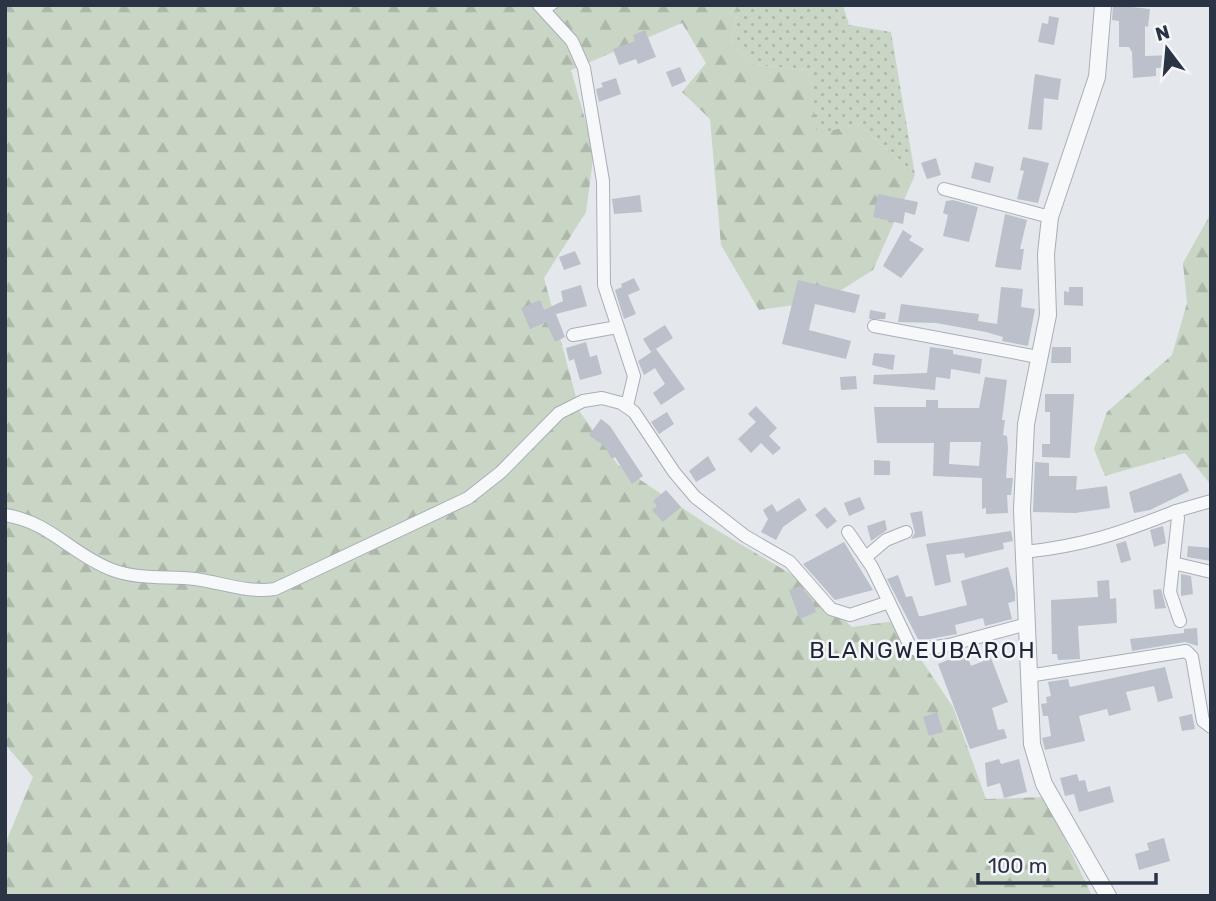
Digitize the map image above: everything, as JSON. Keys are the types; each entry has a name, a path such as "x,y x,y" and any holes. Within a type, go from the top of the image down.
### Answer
{"street":[{"path":"1103,5 1097,77 1050,217 1046,254 1048,315 1038,357 1024,450 1024,552 1030,725 1037,764 1060,814 1108,896"},
{"path":"546,8 572,41 584,68 603,181 604,285 634,376 627,406"},
{"path":"944,189 1050,217"},
{"path":"874,326 1038,357"},
{"path":"573,335 617,327"},
{"path":"5,515 40,524 97,562 127,574 194,579 257,591 275,589 474,494 501,472 552,418 567,408 597,398 627,406 695,497 745,536 794,566 831,609 850,615 889,602"},
{"path":"1024,552 1075,547 1101,540 1211,500"},
{"path":"1175,512 1170,592 1180,621"},
{"path":"848,532 866,557 909,644 916,650 949,645 1027,624"},
{"path":"866,557 886,540 906,532"},
{"path":"1173,563 1211,572"},
{"path":"1028,676 1186,651 1192,657 1203,721 1211,727"}],"green space":[{"path":"5,5 739,5 731,43 755,65 809,70 817,134 858,124 915,175 873,270 824,301 759,310 721,245 710,119 682,92 706,63 682,23 571,70 594,151 586,212 544,278 580,412 618,465 705,523 801,580 852,627 895,621 953,707 986,799 1045,797 1092,896 5,896 5,844 33,777 5,744"},
{"path":"739,5 843,5 849,25 891,32 915,175 858,124 816,135 809,70 755,65 731,43"},
{"path":"1211,213 1211,485 1185,453 1105,476 1094,449 1107,412 1172,355 1187,303 1183,263"}],"building":[{"path":"1113,5 1150,9 1148,27 1145,26 1145,56 1176,55 1177,67 1156,68 1156,76 1133,78 1132,52 1129,47 1119,47 1119,21 1112,20"},
{"path":"1049,16 1059,18 1054,45 1038,42 1042,23 1048,24"},
{"path":"645,30 656,57 638,64 636,59 619,65 613,49 635,41 633,35"},
{"path":"680,67 686,81 672,87 666,72"},
{"path":"1035,74 1061,79 1058,100 1044,98 1042,130 1028,129"},
{"path":"616,78 621,94 599,102 596,89 603,87 601,83"},
{"path":"1023,157 1049,163 1038,203 1017,199 1024,171 1020,170"},
{"path":"936,158 941,175 927,179 921,163"},
{"path":"975,162 994,167 990,183 971,178"},
{"path":"878,194 918,202 915,215 905,212 903,224 873,217"},
{"path":"640,195 642,212 614,214 612,199"},
{"path":"953,200 978,207 969,242 943,236 948,215 943,213 946,201"},
{"path":"1005,214 1027,220 1020,249 1024,249 1021,270 995,267"},
{"path":"903,230 912,236 909,240 924,249 901,278 883,266"},
{"path":"575,251 581,264 564,270 559,257"},
{"path":"634,278 640,290 628,295 636,314 624,319 615,290"},
{"path":"798,280 860,295 855,313 815,304 809,330 851,341 846,359 782,344"},
{"path":"581,285 587,306 556,314 565,337 555,342 546,322 530,329 521,308 540,300 544,310 563,301 561,291"},
{"path":"1001,287 1023,289 1021,307 1035,309 1028,346 1002,341 1003,337 986,332 936,323 898,322 901,304 979,314 978,321 997,324"},
{"path":"1069,287 1083,287 1083,306 1064,305 1064,291 1069,292"},
{"path":"870,310 886,313 885,319 869,319"},
{"path":"665,325 673,338 651,352 643,339"},
{"path":"586,342 590,357 597,355 602,374 580,380 574,359 569,361 566,348"},
{"path":"930,347 953,350 953,354 982,359 980,374 951,369 950,379 936,377 935,390 873,384 874,375 927,373"},
{"path":"1052,347 1071,347 1071,363 1051,363"},
{"path":"656,349 685,389 661,405 653,393 665,384 655,368 644,375 638,361"},
{"path":"874,353 895,355 893,370 872,365"},
{"path":"856,376 857,389 841,390 840,377"},
{"path":"985,377 1007,380 1002,420 1005,420 1003,435 1007,436 1008,448 1006,478 1013,478 1011,495 1007,495 1008,513 986,514 986,508 982,509 982,478 933,476 934,443 877,443 874,407 926,407 926,400 938,400 938,408 979,408","holes":["950,442 981,442 979,466 949,464"]},
{"path":"1045,394 1074,394 1070,458 1042,457 1042,444 1050,444 1050,412 1045,412"},
{"path":"756,406 777,428 769,436 781,448 773,455 761,443 751,453 738,439 756,422 748,414"},
{"path":"667,412 674,424 659,434 651,422"},
{"path":"601,419 610,426 643,476 632,484 615,457 612,459 604,446 589,435"},
{"path":"708,456 716,470 696,482 689,471"},
{"path":"874,460 890,461 890,475 874,475"},
{"path":"1035,462 1049,463 1049,476 1077,476 1076,490 1107,486 1110,508 1075,513 1033,512"},
{"path":"1181,473 1189,491 1150,510 1134,513 1129,492"},
{"path":"666,490 681,507 663,522 652,510 657,506 653,501"},
{"path":"860,497 865,509 849,516 844,503"},
{"path":"799,498 807,510 783,527 776,540 761,532 768,519 763,510 772,504 777,512"},
{"path":"825,507 837,521 827,529 815,515"},
{"path":"922,511 926,536 911,539 915,533 910,513"},
{"path":"885,520 887,530 871,541 867,526"},
{"path":"1163,526 1166,543 1154,547 1150,530"},
{"path":"1011,531 1013,541 1003,543 1004,549 965,558 964,553 946,555 951,582 935,586 926,544"},
{"path":"1126,541 1131,560 1121,563 1116,544"},
{"path":"844,542 873,590 835,600 803,564"},
{"path":"1188,546 1211,548 1211,561 1187,557"},
{"path":"1008,567 1015,593 1015,601 1008,603 1012,619 985,626 983,618 955,625 957,634 919,641 887,579 898,575 906,597 912,596 919,616 923,616 967,605 961,581"},
{"path":"1181,574 1191,576 1193,594 1181,596"},
{"path":"1109,580 1110,599 1116,598 1117,623 1078,626 1080,659 1058,660 1057,654 1052,654 1051,600 1098,597 1097,581"},
{"path":"800,586 812,600 816,612 800,619 789,590"},
{"path":"1161,589 1166,608 1155,609 1153,590"},
{"path":"1197,628 1198,646 1185,642 1132,651 1130,639 1184,633 1184,629"},
{"path":"966,653 971,666 991,658 1008,702 992,708 998,730 1004,729 1007,738 970,749 938,664"},
{"path":"1165,667 1173,698 1158,702 1154,686 1126,692 1131,710 1109,716 1107,709 1079,716 1085,741 1045,750 1042,738 1051,736 1048,716 1043,716 1041,704 1047,703 1046,697 1051,696 1048,682 1068,679 1070,687"},
{"path":"937,712 943,732 929,736 923,717"},
{"path":"1192,714 1195,729 1182,731 1179,717"},
{"path":"999,759 1001,764 1019,759 1027,792 1004,798 1000,783 987,787 985,763"},
{"path":"1077,774 1079,781 1085,780 1088,792 1110,786 1114,802 1079,812 1074,794 1065,796 1060,778"},
{"path":"1164,838 1170,861 1139,870 1135,854 1149,850 1147,843"}],"district":[{"name":"BLANGWEUBAROH","path":"923,650"}]}
